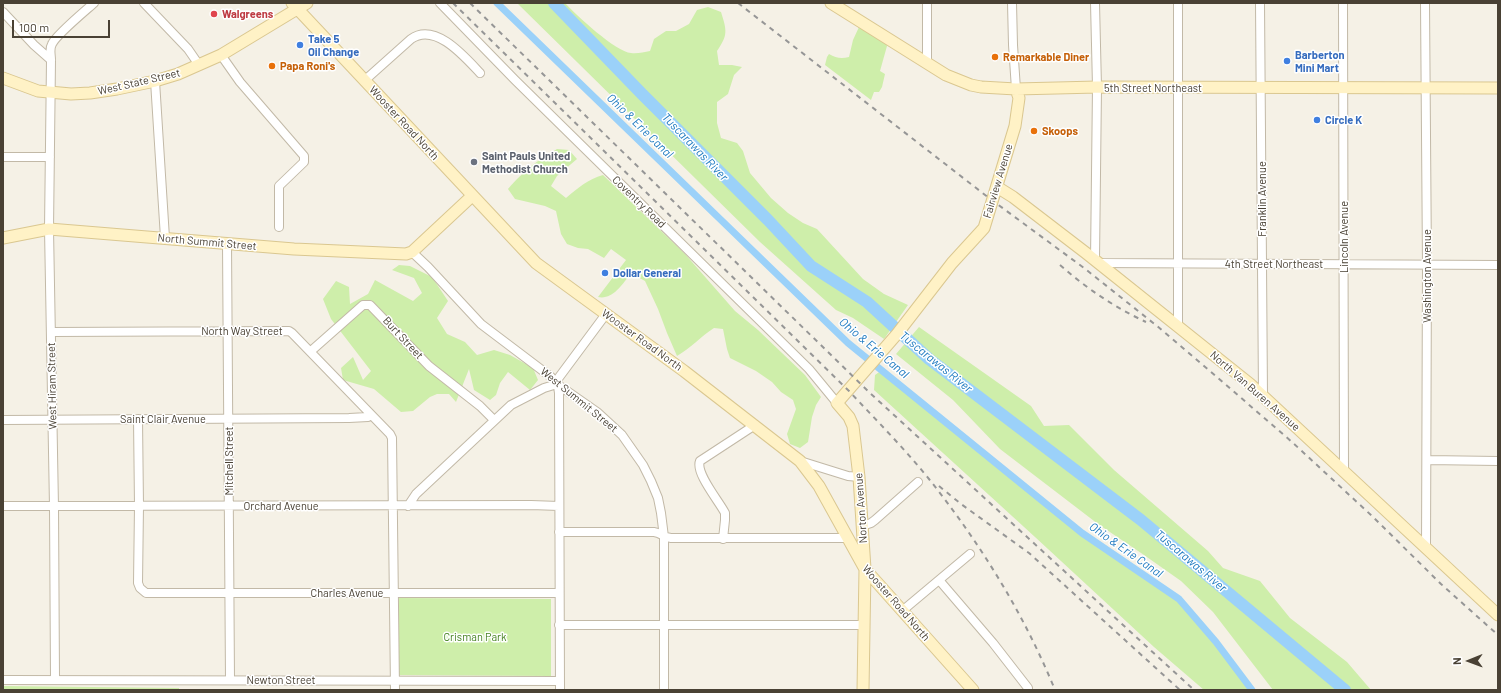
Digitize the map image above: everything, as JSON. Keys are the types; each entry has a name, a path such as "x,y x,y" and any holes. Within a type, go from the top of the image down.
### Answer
{"street":[{"name":"West Hiram Street","path":"55,679 54,507 49,229 51,92 50,50 52,43 94,3"},
{"path":"144,3 188,49 199,65"},
{"name":"Coventry Road","path":"440,3 515,80 809,369 837,403"},
{"path":"927,3 928,64"},
{"name":"Fairview Avenue","path":"837,403 863,375 897,334 952,263 984,228 997,187 1016,116 1019,98 1016,89 1012,3"},
{"path":"1096,3 1097,262"},
{"path":"1178,3 1178,326"},
{"name":"Franklin Avenue","path":"1260,3 1263,396"},
{"name":"Lincoln Avenue","path":"1343,3 1344,472"},
{"name":"Washington Avenue","path":"1425,3 1427,266 1426,549"},
{"name":"5th Street Northeast","path":"836,4 946,75 971,85 1016,89 1097,87 1498,88"},
{"name":"West State Street","path":"3,78 38,91 90,93 117,89 155,80 178,74 221,55 298,5"},
{"name":"Wooster Road North","path":"298,5 364,81 536,263 756,425 800,461 819,486 865,569 973,690"},
{"path":"3,12 34,45 51,60"},
{"path":"364,81 411,39 419,34 438,38 451,45 480,73"},
{"path":"221,55 240,82 304,156 304,162 279,186 279,227"},
{"path":"155,80 165,238"},
{"path":"3,157 50,157"},
{"name":"North Van Buren Avenue","path":"997,187 1014,197 1097,262 1263,396 1498,615"},
{"path":"412,252 472,196"},
{"name":"North Summit Street","path":"3,238 49,229 333,252 398,255 412,252"},
{"name":"Mitchell Street","path":"227,243 230,679"},
{"name":"West Summit Street","path":"412,252 428,266 481,324 551,377 557,384 573,394 606,420 622,435 643,465 658,498 662,513 664,537 664,690"},
{"name":"4th Street Northeast","path":"1097,262 1427,266 1498,265"},
{"name":"Burt Street","path":"311,351 362,305 370,305 429,366 480,406 494,420"},
{"path":"560,690 559,393 557,384 560,375 606,314"},
{"name":"North Way Street","path":"51,332 289,331 311,351 390,434 392,438 395,690"},
{"path":"408,506 416,494 511,405 544,388 557,384"},
{"name":"Norton Avenue","path":"837,403 849,417 853,426 859,477 865,569 862,690"},
{"name":"Saint Clair Avenue","path":"3,420 349,418 368,417 371,415"},
{"path":"138,419 139,506"},
{"path":"723,539 725,513 700,474 698,464 700,461 756,425"},
{"path":"1427,460 1498,461"},
{"path":"800,461 848,476 859,477"},
{"path":"862,526 871,524 918,482"},
{"name":"Orchard Avenue","path":"3,506 559,506"},
{"name":"Charles Avenue","path":"139,506 139,586 143,591 153,593 559,593"},
{"path":"559,532 659,532 664,537 723,539 848,538"},
{"path":"902,611 970,554"},
{"path":"938,580 994,643 1028,690"},
{"path":"559,625 864,625"},
{"name":"Newton Street","path":"3,680 560,680"}],"green space":[{"path":"517,3 565,3 606,40 624,51 631,53 650,51 654,39 666,31 676,31 689,24 697,10 708,7 721,12 725,28 725,37 717,51 719,65 742,67 734,75 728,94 717,102 717,123 721,138 737,143 743,151 750,173 771,198 788,213 803,223 817,229 863,279 884,294 908,305 884,339 853,318 836,310 760,242"},
{"path":"859,27 886,42 887,46 880,71 885,74 882,87 879,92 874,92 871,100 825,65 829,54 839,58 849,57 853,40"},
{"path":"557,149 569,150 577,159 557,176 551,186 566,198 588,181 603,175 685,254 735,311 758,330 805,375 821,397 816,405 812,417 808,442 800,448 790,444 787,434 796,409 793,400 781,392 772,382 756,371 730,358 723,329 714,328 687,350 677,356 645,281 636,276 629,276 612,294 598,297 626,260 611,249 604,258 588,249 578,248 567,244 561,234 556,211 545,206 515,199 508,189 542,158"},
{"path":"399,265 410,266 432,277 448,301 437,318 447,334 465,342 477,355 494,350 510,355 533,368 538,380 530,390 508,372 500,383 496,395 490,400 474,390 469,369 456,402 449,394 437,394 430,397 413,411 401,412 374,389 343,380 341,368 353,357 363,380 371,371 331,319 323,299 336,281 349,287 350,304 368,294 375,280 413,301 422,293 414,278 392,270"},
{"path":"919,327 1031,406 1044,426 1069,425 1114,470 1208,551 1223,568 1260,581 1290,618 1347,662 1371,690 1273,690 1213,612 1181,581 1098,524 1000,449 953,400 896,354"},
{"path":"882,370 1082,533 1179,599 1251,690 1204,690 1154,647 874,390 875,375"},
{"name":"Crisman Park","path":"399,598 551,599 551,676 399,675"},
{"path":"3,686 179,688 179,690 3,690"}],"waterway":[{"name":"Ohio & Erie Canal","path":"497,3 848,343 1082,533 1179,599 1216,642 1252,690"},
{"name":"Tuscarawas River","path":"554,3 642,94 768,220 811,266 867,302 929,359 1141,520 1345,690"}],"railway":[{"path":"453,3 849,391 910,456 948,503 1000,580 1029,634 1055,690"},
{"path":"470,3 870,393 1194,690"},
{"path":"738,3 989,198 1084,268 1157,326 1292,442 1372,516 1441,584 1498,635"},
{"path":"1060,265 1080,282 1101,296 1146,322"},
{"path":"939,486 961,504 1029,553 1180,690"}],"place":[{"name":"Walgreens","path":"214,14"},
{"name":"Take 5 Oil Change","path":"300,45"},
{"name":"Remarkable Diner","path":"995,57"},
{"name":"Barberton Mini Mart","path":"1287,61"},
{"name":"Papa Roni's","path":"272,66"},
{"name":"Circle K","path":"1317,120"},
{"name":"Skoops","path":"1034,131"},
{"name":"Saint Pauls United Methodist Church","path":"474,162"},
{"name":"Dollar General","path":"605,273"}]}
